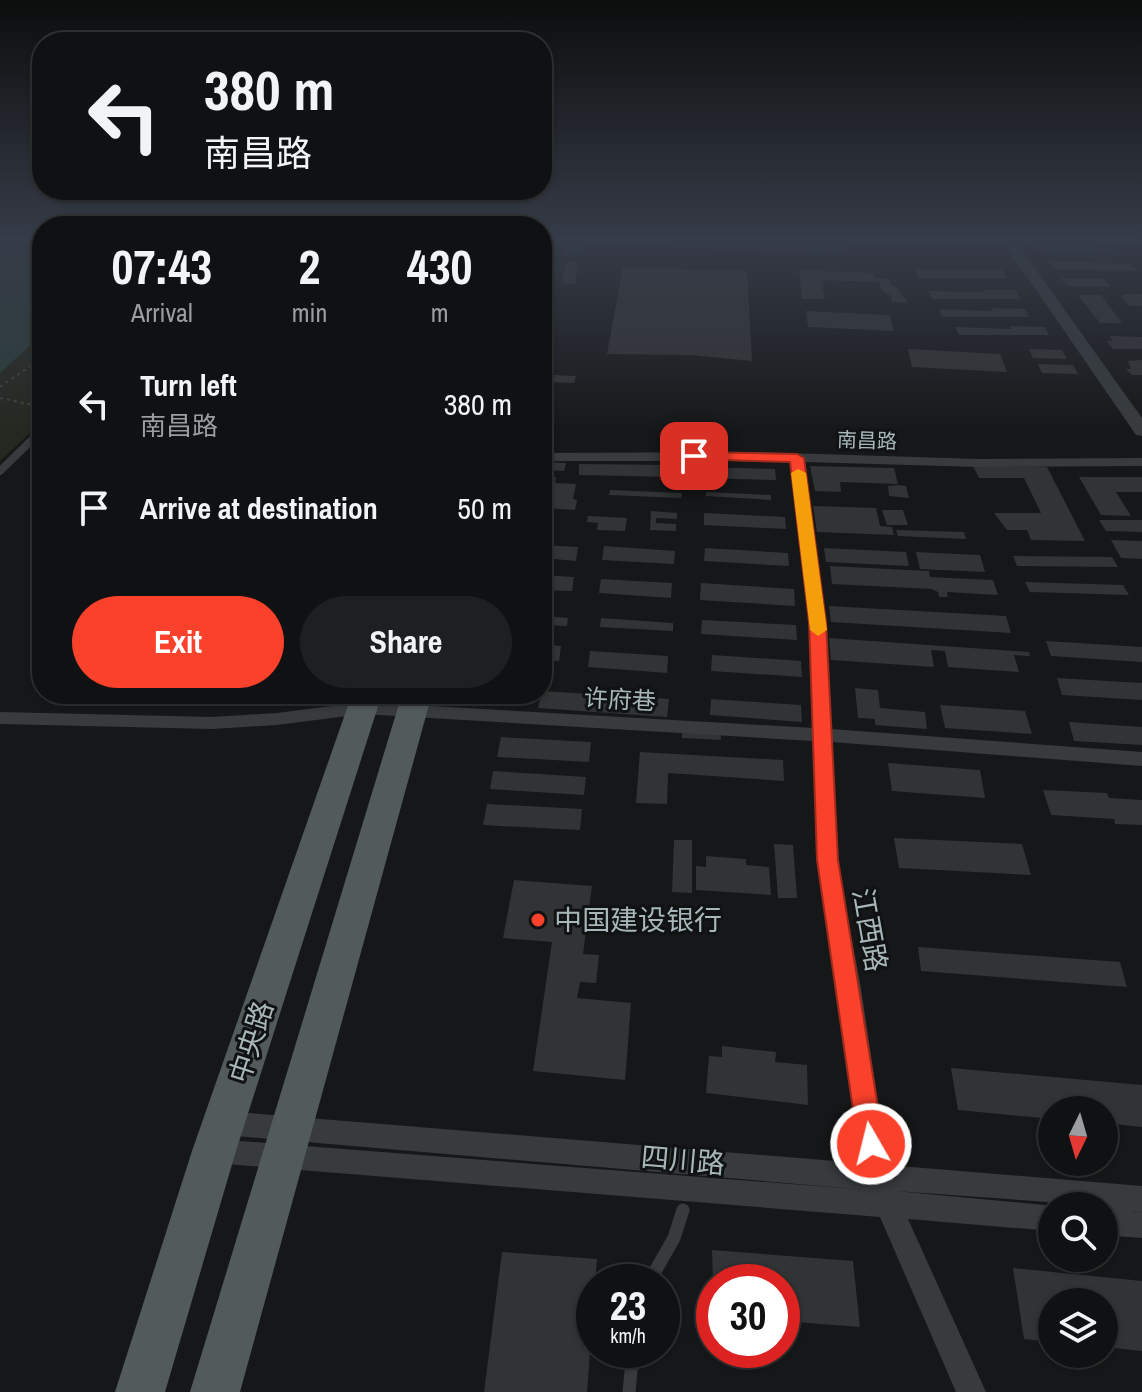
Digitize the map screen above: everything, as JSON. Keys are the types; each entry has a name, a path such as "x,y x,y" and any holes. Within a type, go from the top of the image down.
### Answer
{"main road":[{"name":"中央路","path":"140,1392 219,1137 364,704"},
{"path":"215,1392 413,704"}],"street":[{"path":"1053,304 1142,431"},
{"name":"南昌路","path":"552,457 1142,462"},
{"name":"江西路","path":"797,458 818,622 827,860 849,988 875,1176 971,1392"},
{"name":"许府巷","path":"0,718 60,716 191,723 316,716 355,704"},
{"name":"许府巷","path":"439,704 1142,759"},
{"name":"四川路","path":"219,1137 875,1176 1142,1199"},
{"name":"四川路","path":"288,1141 889,1205 1038,1217"},
{"path":"1118,1223 1142,1225"}],"lane":[{"path":"0,471 32,440"},
{"path":"659,1264 674,1238 683,1210"},
{"path":"629,1392 631,1368"}],"path":[{"path":"0,387 30,364"},
{"path":"0,398 32,405"}],"shaded area":[{"path":"0,304 32,304 32,431 0,461"},
{"path":"0,304 32,304 32,343 0,373"}],"building":[{"path":"616,304 749,304 752,361 691,355 607,354"},
{"path":"1085,304 1108,304 1122,323 1100,323"},
{"path":"991,308 1025,309 1029,317 942,317 939,309 992,311"},
{"path":"806,311 890,315 894,331 808,327"},
{"path":"1010,326 1045,327 1049,335 959,335 955,327 1011,329"},
{"path":"1110,336 1142,337 1142,349 1113,349 1107,341 1112,341"},
{"path":"908,349 1000,354 1007,372 912,367"},
{"path":"1029,349 1062,350 1067,359 1033,358"},
{"path":"1142,360 1142,375 1132,375 1126,369 1131,369 1128,361"},
{"path":"1038,364 1073,365 1078,374 1042,373"},
{"path":"552,375 576,376 574,383 552,382"},
{"path":"552,462 566,463 564,471 552,470"},
{"path":"579,464 674,465 675,477 579,475"},
{"path":"810,466 894,468 898,484 840,482 841,492 815,491"},
{"path":"973,466 1047,467 1085,541 1031,540 1027,530 1007,530 994,513 1041,513 1024,478 979,478"},
{"path":"700,467 775,469 776,480 701,478"},
{"path":"552,477 556,477 555,483 576,484 573,499 577,500 575,510 552,509"},
{"path":"1079,477 1142,477 1142,492 1116,492 1131,516 1101,515"},
{"path":"888,486 906,486 909,498 889,496"},
{"path":"610,490 682,493 681,498 609,495"},
{"path":"706,492 771,495 771,500 706,496"},
{"path":"813,506 876,508 880,526 892,527 894,535 817,532"},
{"path":"882,510 903,510 908,525 887,525"},
{"path":"651,511 677,513 677,519 656,518 656,523 676,524 676,531 650,530"},
{"path":"704,513 785,517 786,529 704,525"},
{"path":"588,516 627,518 625,531 597,530 598,523 587,522"},
{"path":"1099,520 1142,520 1142,532 1106,531"},
{"path":"896,530 964,532 966,539 898,536"},
{"path":"1111,540 1142,541 1142,559 1121,558"},
{"path":"552,546 578,547 576,561 552,559"},
{"path":"604,546 675,551 674,564 602,560"},
{"path":"705,548 788,553 789,566 704,561"},
{"path":"824,548 906,552 909,566 826,562"},
{"path":"916,552 980,555 985,572 920,569"},
{"path":"1013,556 1112,557 1118,567 1017,566"},
{"path":"830,566 929,571 930,577 993,580 998,595 947,592 948,597 939,597 938,592 931,589 832,584"},
{"path":"552,576 574,577 572,591 552,590"},
{"path":"601,579 672,583 671,598 599,593"},
{"path":"1025,582 1123,585 1129,595 1030,592"},
{"path":"701,583 794,589 795,606 700,600"},
{"path":"829,606 1006,616 1011,633 831,622"},
{"path":"552,617 568,618 567,626 552,625"},
{"path":"601,618 673,623 673,631 600,627"},
{"path":"702,620 796,625 797,640 701,634"},
{"path":"829,638 1029,652 1030,656 1014,655 1019,672 948,667 945,651 931,650 934,667 831,660"},
{"path":"1046,641 1142,647 1142,662 1051,656"},
{"path":"552,645 561,646 559,661 552,661"},
{"path":"590,651 668,656 667,673 588,667"},
{"path":"712,655 801,661 802,677 711,671"},
{"path":"1057,678 1142,683 1142,700 1062,695"},
{"path":"855,688 878,690 880,708 925,712 927,729 875,725 875,719 858,718"},
{"path":"552,692 669,699 667,717 538,708 539,704 552,704"},
{"path":"711,699 801,705 802,722 710,715"},
{"path":"940,705 1025,711 1032,734 945,728"},
{"path":"1069,722 1142,727 1142,745 1074,741"},
{"path":"682,727 720,729 721,740 682,738"},
{"path":"501,737 591,742 589,762 497,757"},
{"path":"640,752 783,760 784,781 668,773 667,804 636,803"},
{"path":"888,763 980,770 985,798 892,791"},
{"path":"493,771 586,777 584,795 490,789"},
{"path":"1043,790 1107,793 1109,798 1142,800 1142,825 1115,824 1114,819 1051,815"},
{"path":"487,804 582,809 580,830 483,825"},
{"path":"894,838 1022,844 1031,875 899,868"},
{"path":"674,840 692,840 692,893 672,892"},
{"path":"774,844 793,845 797,898 778,898"},
{"path":"706,856 746,859 746,865 769,867 771,895 696,890 696,866 706,867"},
{"path":"514,880 592,886 583,954 599,955 596,983 580,982 577,998 631,1003 625,1080 533,1071 552,942 503,938"},
{"path":"918,947 1120,962 1127,987 921,971"},
{"path":"722,1046 776,1052 775,1062 807,1065 808,1105 706,1093 709,1056 722,1057"},
{"path":"951,1068 1142,1085 1142,1127 1118,1124 1118,1096 1038,1096 1038,1118 958,1110"},
{"path":"712,1250 853,1261 860,1327 800,1322 800,1264 712,1264"},
{"path":"502,1252 597,1259 597,1264 576,1264 576,1368 589,1368 587,1392 484,1392"},
{"path":"1013,1268 1142,1281 1142,1351 1118,1348 1118,1288 1038,1288 1038,1340 1024,1339"}],"slow traffic":[{"path":"798,473 818,630"}],"place":[{"name":"中国建设银行","path":"538,920"}],"route":[{"path":"694,456 797,458 818,622 827,860 871,1144"}]}
